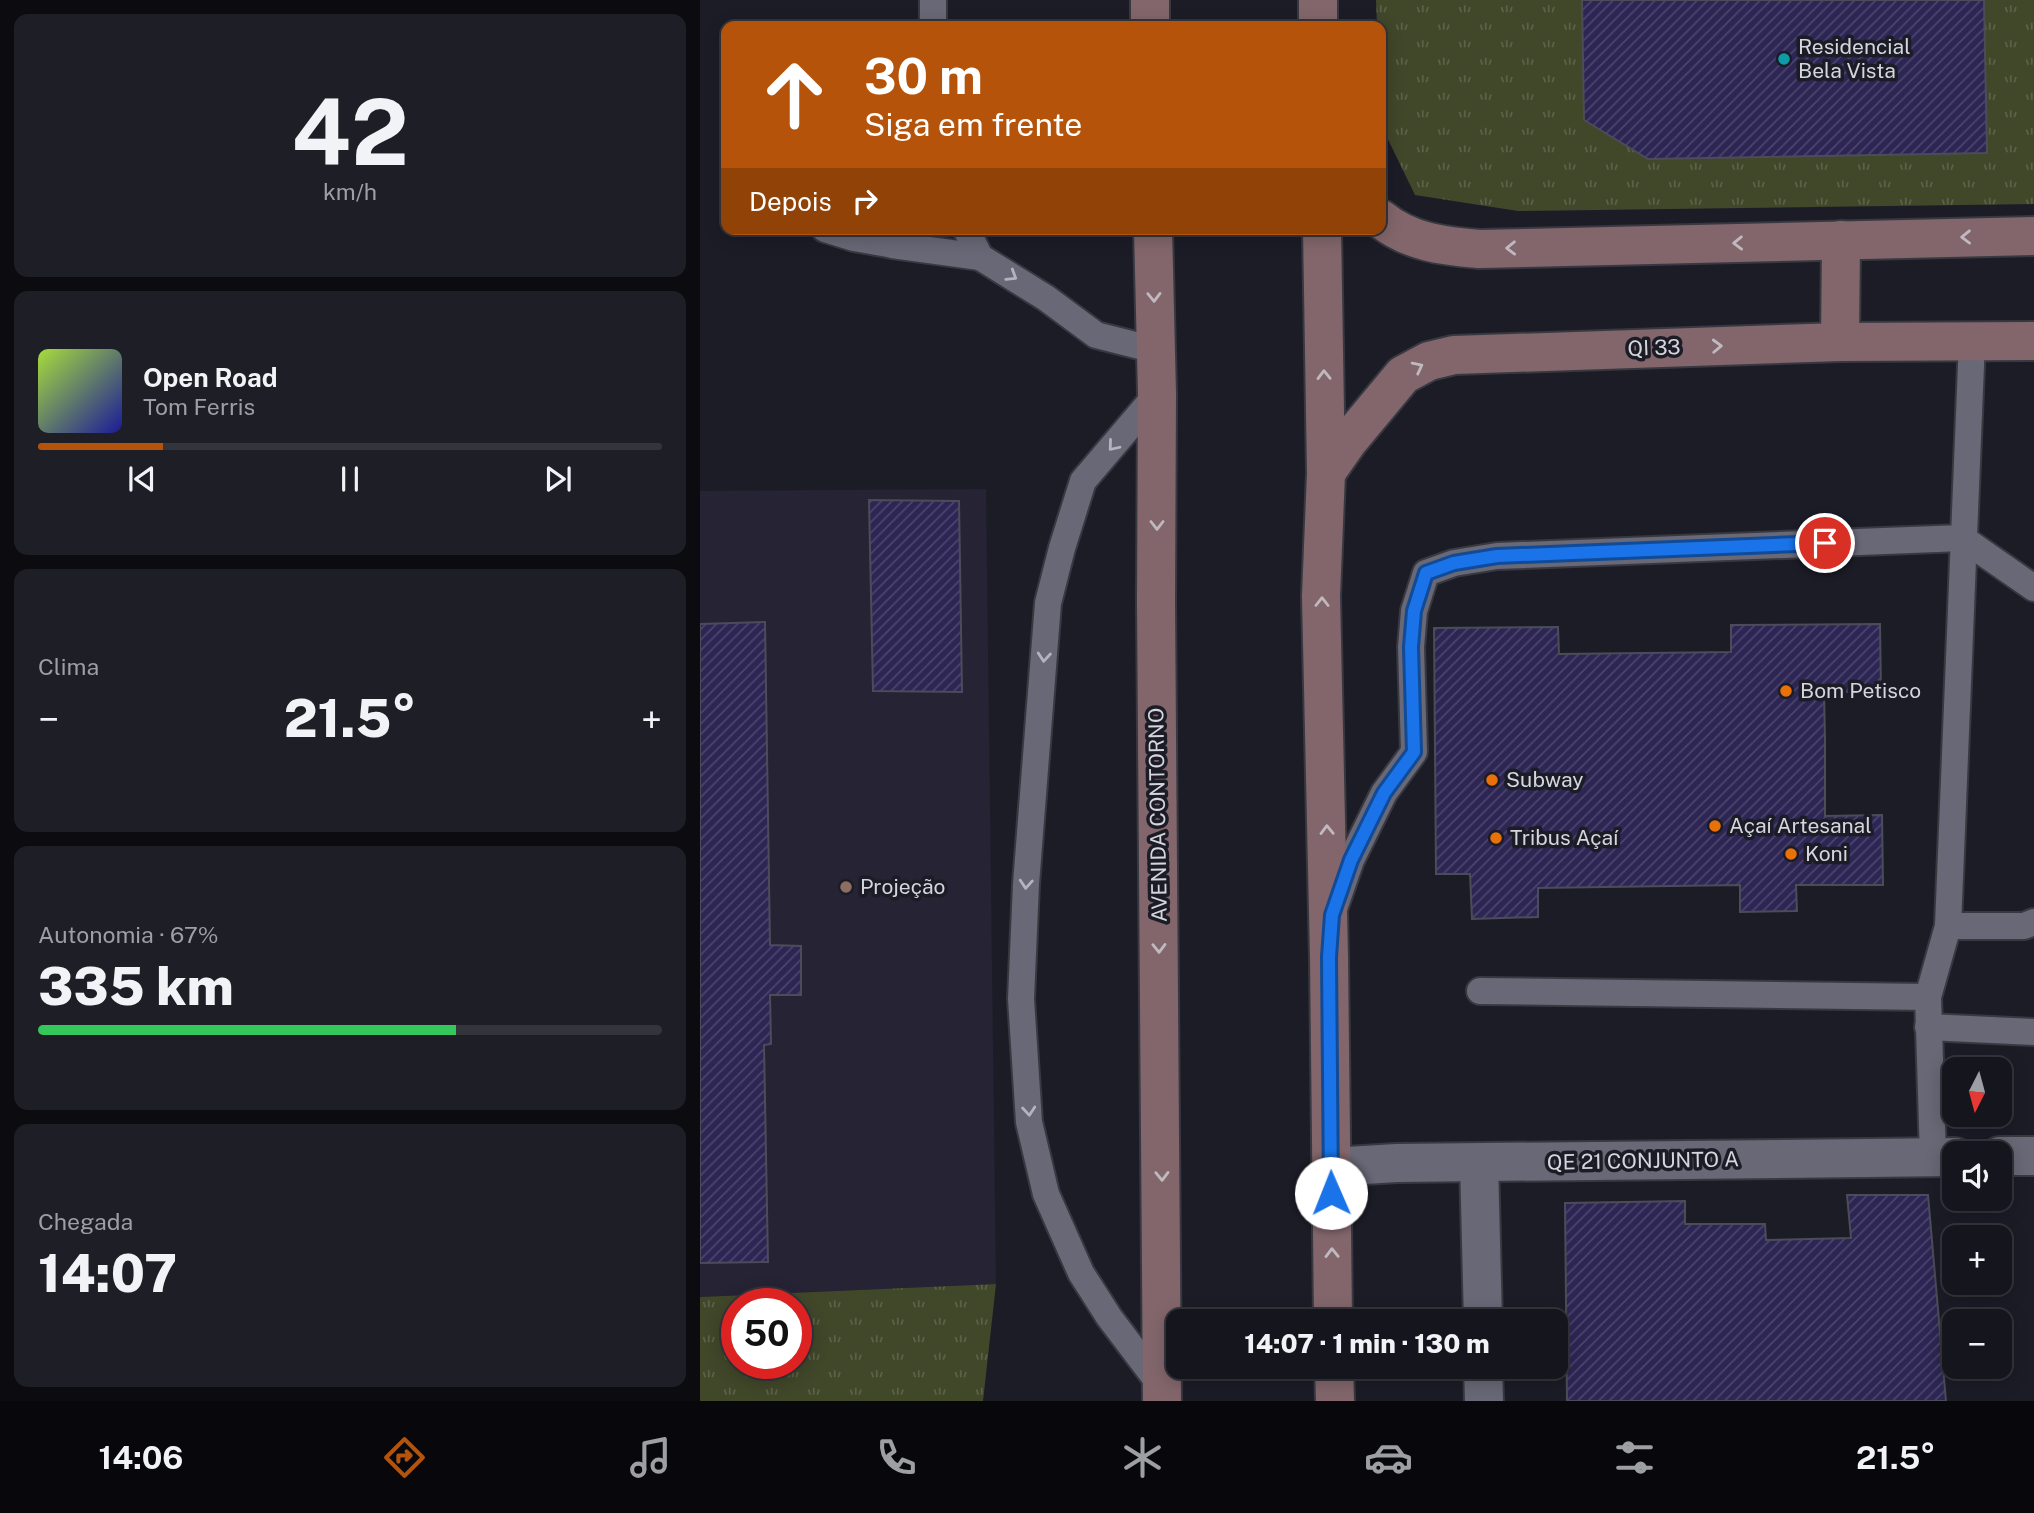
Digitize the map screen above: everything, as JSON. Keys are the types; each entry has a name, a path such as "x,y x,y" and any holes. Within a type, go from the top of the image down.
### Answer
{"main road":[{"path":"1150,0 1150,21"},
{"path":"1318,0 1318,21"},
{"path":"1386,222 1419,240 1443,246 1479,249 2034,236"},
{"name":"AVENIDA CONTORNO","path":"1153,235 1157,394 1162,1394"},
{"path":"1322,235 1326,473 1321,596 1333,1309"},
{"path":"1840,342 1842,240"},
{"name":"QI 33","path":"1326,473 1349,440 1403,375 1429,362 1454,355 1840,342 2034,341"},
{"path":"1334,1379 1335,1401"}],"street":[{"path":"2012,1156 2034,1156"},
{"name":"QE 21 CONJUNTO A","path":"1331,1167 1397,1163 1942,1157"},
{"path":"1479,1163 1482,1309"},
{"path":"1483,1379 1484,1401"}],"lane":[{"path":"933,0 933,21"},
{"path":"844,235 892,245 980,257 1046,298 1097,335 1155,350"},
{"path":"877,235 892,245"},
{"path":"968,235 980,257"},
{"path":"1942,1141 1928,1027 1928,997 1948,926 1972,341"},
{"path":"1157,394 1083,481 1048,603 1026,884 1021,999 1029,1122 1046,1194 1080,1273 1162,1394"},
{"path":"1329,957 1332,915 1351,860 1384,793 1414,752 1411,647 1414,611 1426,573 1454,563 1497,556 1962,538 2034,588"},
{"path":"1948,926 2024,926 2034,922"},
{"path":"1480,991 1928,997"},
{"path":"1928,1027 2034,1032"}],"shaded area":[{"name":"Projeção","path":"986,489 996,1284 812,1292 812,1288 721,1288 721,1296 700,1297 700,491"}],"green space":[{"path":"1376,0 2034,0 2034,204 1518,211 1415,195 1386,135 1386,21 1377,21"},
{"path":"996,1284 983,1401 700,1401 700,1297 721,1296 721,1379 812,1379 812,1292"}],"building":[{"name":"Residencial Bela Vista","path":"1582,0 1984,0 1987,153 1648,159 1584,120"},
{"path":"869,500 959,501 962,692 873,691"},
{"path":"765,622 770,945 801,946 801,995 770,995 771,1044 764,1045 768,1262 700,1263 700,624"},
{"path":"1880,624 1881,692 1824,692 1825,816 1882,815 1883,885 1796,885 1797,911 1740,912 1740,885 1538,888 1538,917 1472,919 1470,874 1436,874 1434,628 1558,627 1559,654 1731,652 1731,625"},
{"path":"1847,1195 1928,1195 1946,1401 1567,1401 1565,1203 1685,1201 1685,1224 1765,1224 1766,1240 1851,1238"}],"place":[{"name":"Residencial Bela Vista","path":"1784,59"},
{"name":"Bom Petisco","path":"1786,691"},
{"name":"Subway","path":"1492,780"},
{"name":"Açaí Artesanal","path":"1715,826"},
{"name":"Tribus Açaí","path":"1496,838"},
{"name":"Koni","path":"1791,854"},
{"name":"Projeção","path":"846,887"}],"route":[{"path":"1331,1193 1329,957 1332,915 1351,860 1384,793 1414,752 1411,647 1414,611 1426,573 1454,563 1497,556 1825,543"}]}
